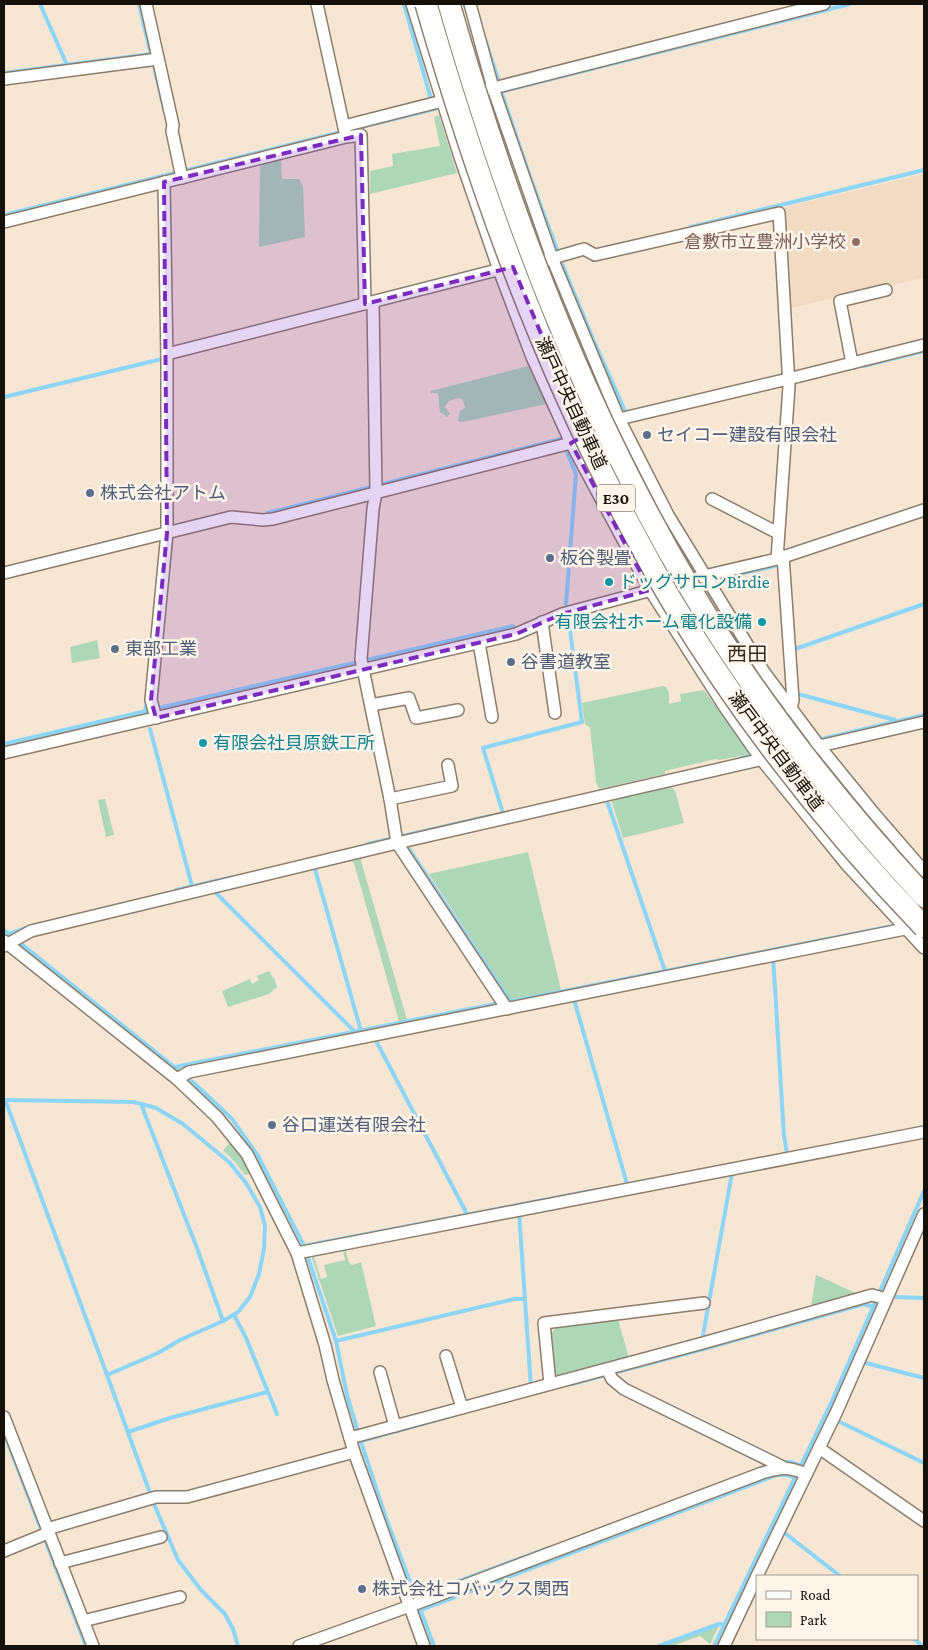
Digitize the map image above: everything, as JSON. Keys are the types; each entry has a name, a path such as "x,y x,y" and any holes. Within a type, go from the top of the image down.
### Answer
{"highway":[{"name":"瀬戸中央自動車道","path":"426,4 444,65 503,242 532,318 599,467 673,603 720,674 769,744 867,865 907,926"},
{"name":"瀬戸中央自動車道","path":"449,4 493,148 523,234 556,319 586,388 654,525 697,599 738,663 786,732 872,837 924,896"}],"street":[{"path":"146,4 154,60 173,125 172,131 181,173"},
{"path":"317,4 345,132"},
{"path":"412,4 441,100 499,270 532,356 571,443 650,590 724,706 761,759 840,858 907,926 924,948"},
{"path":"470,4 493,88 552,258 619,418 668,516 764,672 820,747 924,871"},
{"path":"4,222 164,182 181,173 345,132 441,100 824,4"},
{"path":"4,79 154,60"},
{"path":"345,132 361,135 371,304 376,488 362,664 399,840 507,1009"},
{"path":"155,713 151,700 165,536 167,357 164,182"},
{"path":"167,357 584,249 595,256 780,213 790,381 778,533 793,700 792,709"},
{"path":"852,363 840,301 886,290"},
{"path":"4,573 165,536 230,517 273,519 376,488 571,443 619,418 790,381 924,345"},
{"path":"712,499 778,533"},
{"path":"4,753 155,713 362,664 479,643 516,634 562,614 780,557 924,510"},
{"path":"542,622 555,713"},
{"path":"479,643 492,716"},
{"path":"371,705 409,698 416,718 458,710"},
{"path":"424,1646 354,1452 356,1437 325,1345 303,1252 247,1154 182,1076 10,942 31,931 399,840 606,796 924,722"},
{"path":"390,799 452,786 448,765"},
{"path":"182,1076 773,956 907,926"},
{"path":"303,1252 924,1132"},
{"path":"757,1575 796,1471 819,1448 880,1298 919,1237 924,1214"},
{"path":"356,1437 531,1389 880,1298"},
{"path":"550,1384 544,1323 704,1303"},
{"path":"446,1356 462,1408"},
{"path":"607,1369 612,1380 624,1389 796,1471"},
{"path":"380,1372 395,1426"},
{"path":"4,1417 46,1533 93,1646"},
{"path":"819,1448 924,1522"},
{"path":"4,1550 46,1533 152,1498 187,1497 354,1452"},
{"path":"299,1646 762,1473 796,1471"},
{"path":"60,1563 161,1537"},
{"path":"724,1646 756,1578"},
{"path":"83,1621 180,1597"}],"highlighted area":[{"path":"361,135 365,304 513,267 584,436 571,443 650,590 562,614 516,634 156,718 151,700 167,533 164,182"}],"shaded area":[{"name":"倉敷市立豊洲小学校","path":"924,174 924,278 790,308 786,207"}],"green space":[{"path":"439,115 457,173 370,194 370,171 393,166 392,154 440,146 434,117"},
{"path":"281,160 282,179 299,179 303,187 305,237 259,247 260,167 262,164"},
{"path":"528,366 546,404 463,422 458,421 460,411 465,408 463,400 459,398 449,401 445,407 450,414 447,417 440,412 438,393 431,393 431,391"},
{"path":"97,640 100,658 72,663 70,647"},
{"path":"663,686 666,687 669,693 669,704 681,701 680,694 704,690 750,754 720,760 715,759 665,771 665,774 599,789 596,782 590,728 585,724 582,703"},
{"path":"669,785 675,791 684,823 623,838 611,799"},
{"path":"105,799 114,835 106,837 98,800"},
{"path":"528,852 561,990 511,1000 429,874"},
{"path":"362,857 361,861 407,1020 399,1021 354,863 349,860"},
{"path":"269,971 277,987 269,994 228,1007 222,991 250,979 252,984 259,980 257,976"},
{"path":"231,1142 251,1173 245,1175 223,1150"},
{"path":"345,1248 349,1263 352,1265 361,1262 376,1326 338,1336 311,1255","holes":["343,1251 345,1260 324,1265 327,1277 321,1279 314,1257"]},
{"path":"816,1275 858,1294 811,1307"},
{"path":"618,1319 629,1358 559,1377 554,1373 552,1333 557,1326"},
{"path":"719,1626 710,1644 700,1636 672,1646 664,1646"}],"waterway":[{"path":"40,4 67,65"},
{"path":"139,4 151,55"},
{"path":"404,4 431,99"},
{"path":"504,91 850,4"},
{"path":"485,39 499,82"},
{"path":"4,73 151,54"},
{"path":"153,62 164,109"},
{"path":"502,94 558,252"},
{"path":"4,215 435,109"},
{"path":"691,227 924,170"},
{"path":"560,259 625,411"},
{"path":"863,366 924,351"},
{"path":"4,397 166,358"},
{"path":"268,513 561,439"},
{"path":"566,450 576,474 566,604"},
{"path":"713,580 779,565"},
{"path":"795,649 924,604"},
{"path":"503,813 483,748 582,722 568,615"},
{"path":"4,744 513,626"},
{"path":"798,694 895,720"},
{"path":"145,714 147,699"},
{"path":"822,739 924,715"},
{"path":"150,729 192,886"},
{"path":"741,758 751,756"},
{"path":"606,798 665,971"},
{"path":"368,844 490,816"},
{"path":"405,843 510,1001"},
{"path":"315,869 361,1031"},
{"path":"176,890 233,877"},
{"path":"214,891 355,1032"},
{"path":"508,1002 898,925"},
{"path":"9,934 26,928"},
{"path":"4,930 194,1083 232,1119 258,1156 304,1246 336,1341 347,1395 362,1445 386,1518 416,1598"},
{"path":"773,956 784,1136 787,1153"},
{"path":"573,996 627,1184"},
{"path":"175,1067 495,1004"},
{"path":"374,1037 467,1214"},
{"path":"4,1100 134,1102 156,1108 183,1124 229,1162 246,1183 260,1207 265,1226 264,1249 259,1274 250,1297 238,1312 223,1321 180,1340 158,1353 107,1375"},
{"path":"4,1101 154,1504 178,1560 201,1590 225,1614 233,1629 238,1646"},
{"path":"141,1104 223,1321"},
{"path":"702,1341 732,1173"},
{"path":"304,1246 596,1190"},
{"path":"714,1646 831,1403 924,1191"},
{"path":"519,1212 531,1388"},
{"path":"896,1297 924,1298"},
{"path":"336,1341 514,1299 525,1299"},
{"path":"572,1384 864,1304 873,1307"},
{"path":"234,1315 246,1338 277,1414"},
{"path":"866,1363 924,1378"},
{"path":"128,1432 170,1418 267,1392"},
{"path":"361,1441 444,1418"},
{"path":"840,1422 924,1463"},
{"path":"4,1433 86,1646"},
{"path":"782,1462 790,1462 802,1466"},
{"path":"421,1610 777,1475 787,1475 795,1478"},
{"path":"786,1534 839,1575"},
{"path":"416,1597 548,1548"},
{"path":"420,1609 434,1646"},
{"path":"659,1646 719,1624 724,1625"},
{"path":"915,1640 923,1646"}],"place":[{"name":"倉敷市立豊洲小学校","path":"856,242"},
{"name":"セイコー建設有限会社","path":"647,435"},
{"name":"株式会社アトム","path":"90,493"},
{"name":"板谷製畳","path":"550,558"},
{"name":"ドッグサロンBirdie","path":"609,582"},
{"name":"有限会社ホーム電化設備","path":"762,622"},
{"name":"東部工業","path":"115,649"},
{"name":"谷書道教室","path":"511,662"},
{"name":"有限会社貝原鉄工所","path":"203,743"},
{"name":"谷口運送有限会社","path":"272,1125"},
{"name":"株式会社コバックス関西","path":"362,1589"}],"district":[{"name":"西田","path":"747,654"}]}
